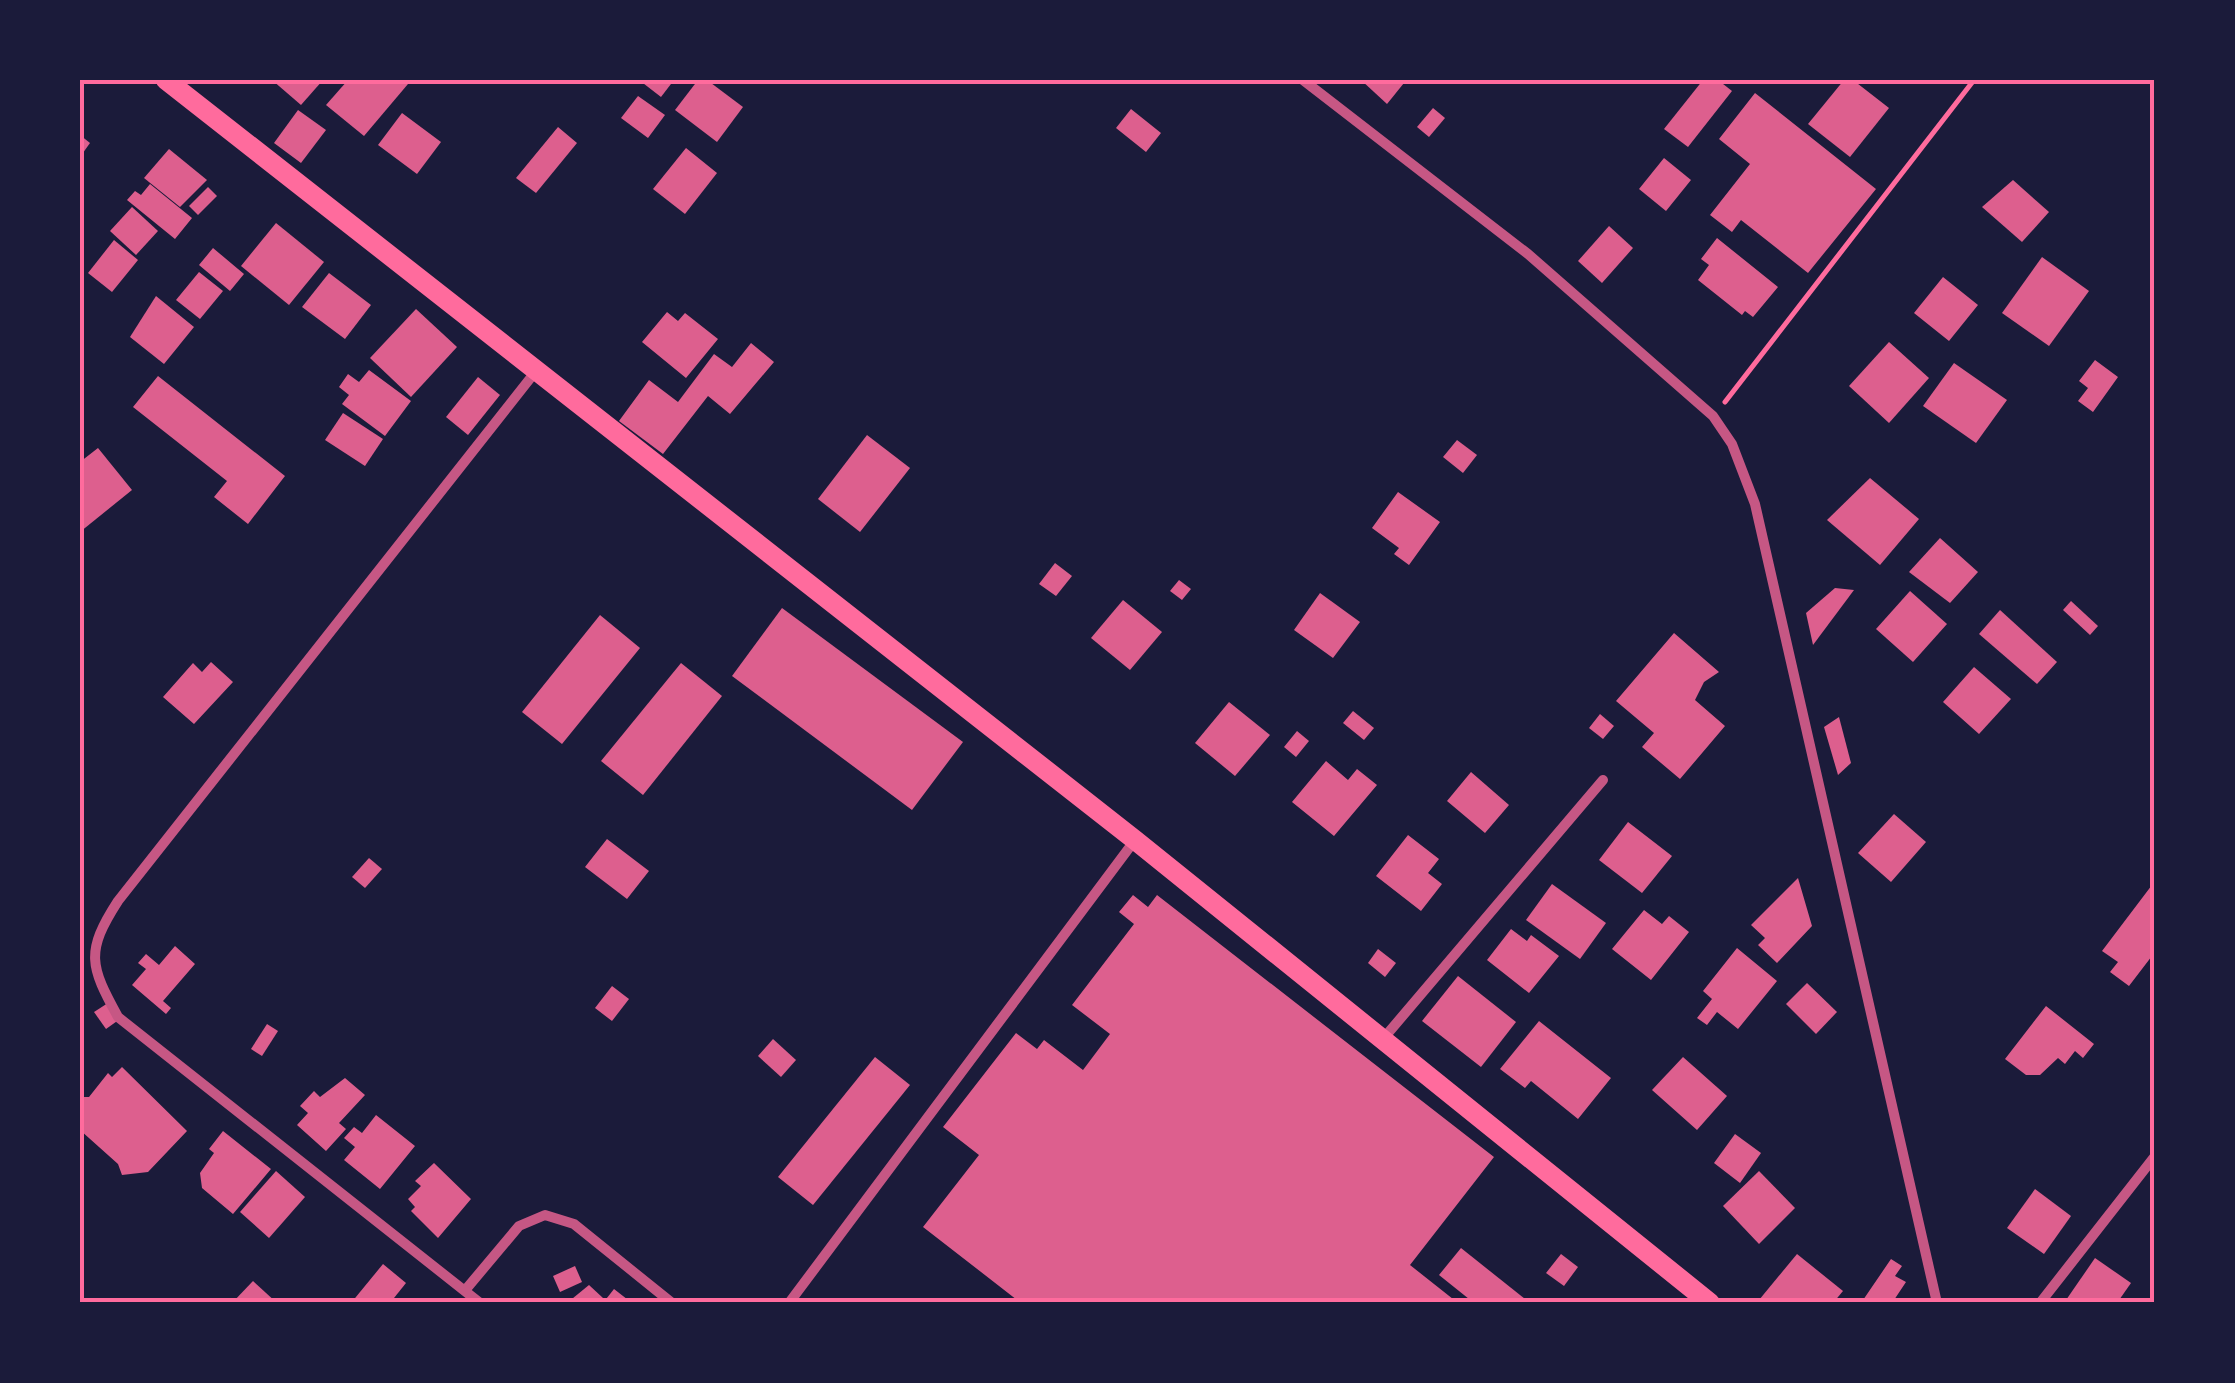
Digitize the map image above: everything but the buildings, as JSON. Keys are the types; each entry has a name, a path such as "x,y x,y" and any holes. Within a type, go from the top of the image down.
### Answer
{"main road":[{"path":"166,80 1134,840 1710,1303"}],"street":[{"path":"1303,80 1528,254 1714,416 1732,444 1755,504 1938,1303"},
{"path":"480,1303 466,1288 118,1017 94,975 98,933 536,371"},
{"path":"1383,1040 1603,780"},
{"path":"789,1303 1134,840"},
{"path":"2040,1303 2155,1156"},
{"path":"466,1288 520,1226 545,1215 574,1224 672,1303"}],"path":[{"path":"1714,416 1974,80"}]}
